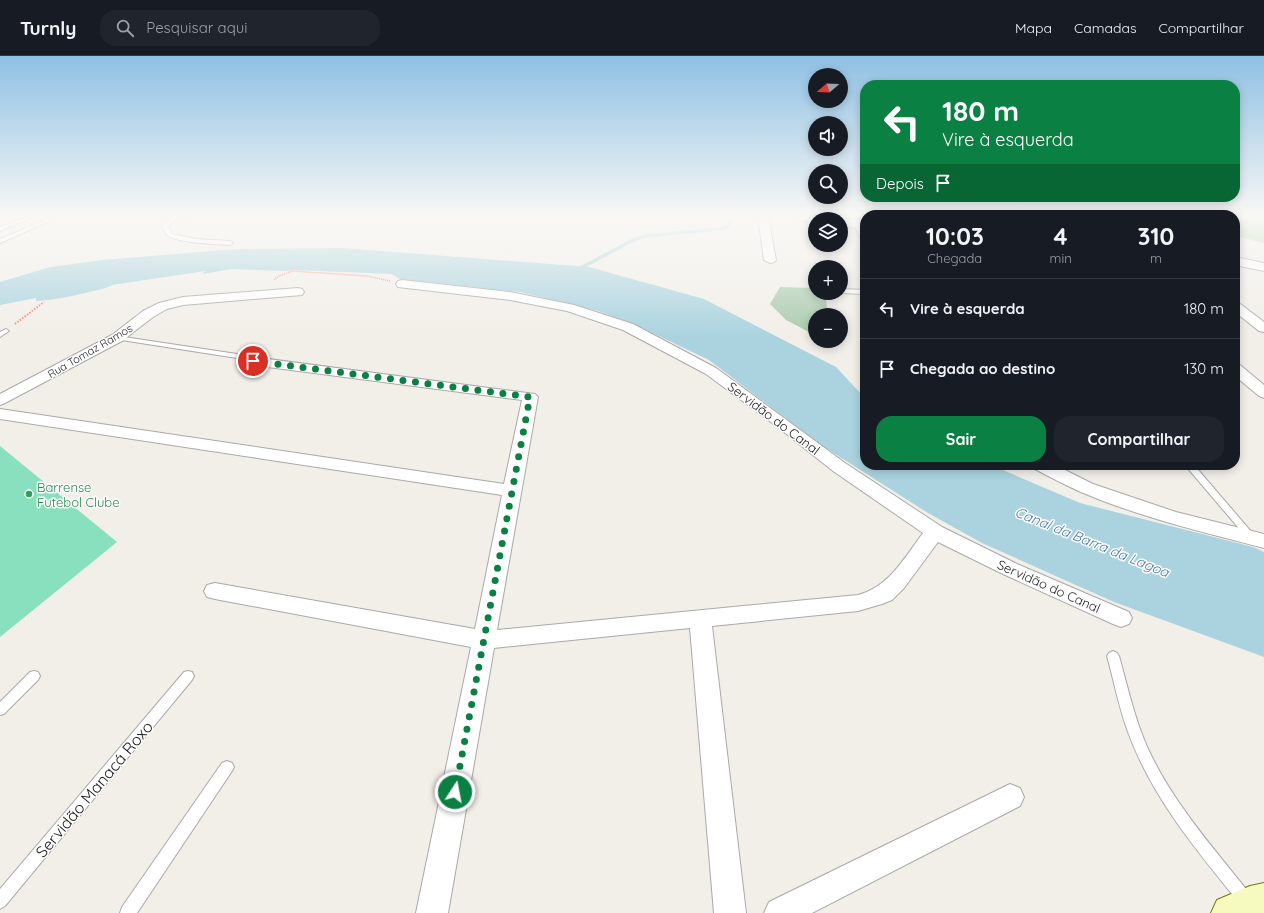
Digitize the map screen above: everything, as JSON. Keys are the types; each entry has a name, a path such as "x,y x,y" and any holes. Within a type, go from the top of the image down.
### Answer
{"street":[{"path":"1240,262 1264,266"},
{"name":"Servidão do Canal","path":"402,284 510,296 570,308 628,327 711,371 774,416 839,467 934,532 1010,569 1121,618"},
{"name":"Rua Tomaz Ramos","path":"0,400 117,338 157,308 172,303 298,292"},
{"path":"1240,310 1264,328"},
{"path":"253,361 530,397 432,913"},
{"path":"1240,372 1264,393"},
{"path":"0,414 512,491"},
{"path":"1051,470 1086,488 1171,517 1257,539"},
{"path":"215,591 484,640 839,606 872,600 883,595 892,587 934,532"},
{"path":"700,619 730,913"},
{"path":"780,913 1010,797"}],"lane":[{"path":"848,291 860,292"},
{"path":"0,335 6,331"},
{"path":"117,338 237,356"},
{"path":"1194,470 1257,539"},
{"path":"1114,656 1136,733 1151,766 1174,806 1248,906"},
{"path":"0,710 34,676"},
{"name":"Servidão Manacá Roxo","path":"0,902 188,676"},
{"path":"128,913 227,767"}],"path":[{"path":"279,276 292,271 367,276 402,284"},
{"path":"6,331 44,302"}],"green space":[{"path":"780,287 808,288 808,300 826,300 827,308 808,308 808,331 786,320 770,304"},
{"name":"Barrense Futebol Clube","path":"0,446 117,542 0,637"}],"water":[{"path":"139,257 459,257 589,267 704,299 836,367 860,393 860,470 821,445 709,360 638,326 598,311 520,292 400,279 392,274 231,269 203,274 205,271 112,285 99,290 55,299 36,301 36,298 0,305 0,282 51,267"},
{"name":"Canal da Barra da Lagoa","path":"860,470 1003,470 1080,503 1253,547 1264,552 1264,657 1114,602 982,543 928,513"}],"waterway":[{"path":"579,269 601,257"}],"place":[{"name":"Barrense Futebol Clube","path":"29,494"}],"route":[{"path":"253,361 530,397 455,792"}]}
